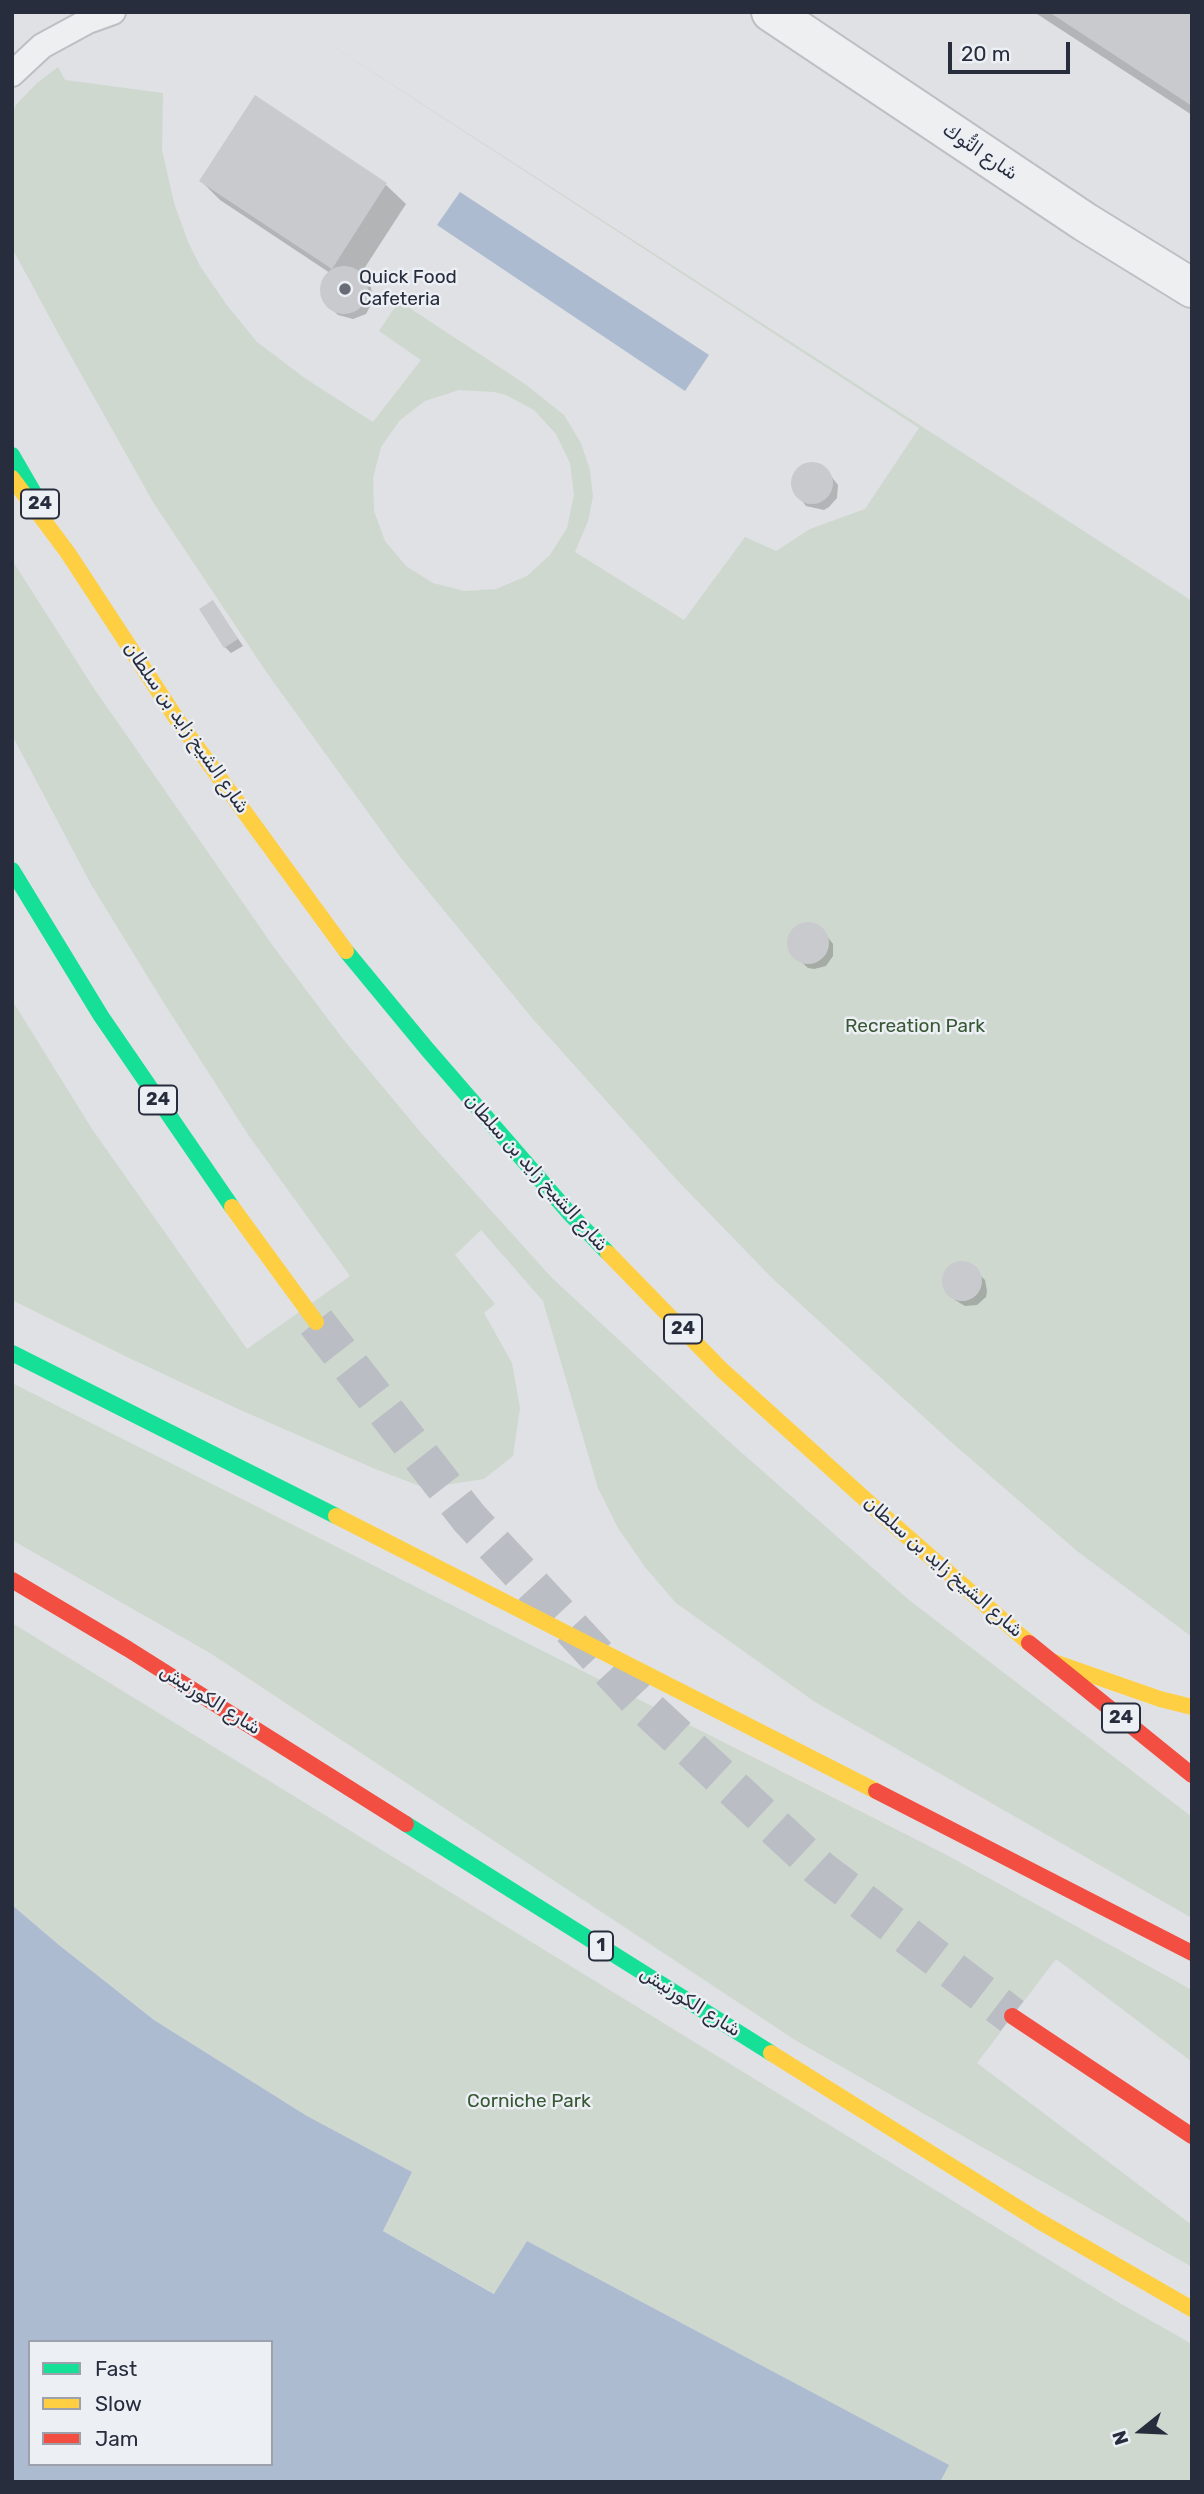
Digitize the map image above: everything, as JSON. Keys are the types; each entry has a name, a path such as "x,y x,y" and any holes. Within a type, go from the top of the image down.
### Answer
{"main road":[{"name":"شارع الشيخ زايد بن سلطان","path":"12,455 68,553 178,721 353,960 570,1214 722,1370 887,1519 1051,1661 1192,1774"},
{"path":"12,478 68,553"},
{"name":"24","path":"12,870 101,1016 199,1162 316,1322"},
{"path":"12,1353 697,1698 1192,1953"},
{"name":"شارع الكورنيش","path":"12,1580 128,1648 1027,2214 1192,2309"},
{"path":"1051,1661 1160,1699 1192,1707"},
{"path":"1012,2016 1192,2136"}],"street":[{"name":"شارع التُّوك","path":"771,12 1085,222 1192,288"}],"lane":[{"path":"12,74 42,46 88,21 113,12"}],"green space":[{"name":"Recreation Park","path":"308,30 1192,601 1192,1637 1077,1551 950,1441 772,1278 677,1180 532,1018 401,858 267,673 153,502 12,248 12,114 16,105 36,84 58,67 65,80 163,93 162,150 174,203 188,242 200,266 226,304 257,342 306,379 373,422 421,360 379,331 399,301 525,384 564,415 581,443 590,470 593,496 588,521 575,552 684,620 745,537 776,551 810,529 865,509 919,428","holes":["459,390 506,395 534,410 556,434 570,463 574,495 567,528 550,555 527,576 496,589 464,591 433,583 406,566 385,541 374,511 373,478 381,447 400,420 425,401"]},
{"path":"12,560 93,687 273,946 343,1039 422,1134 552,1278 725,1438 909,1600 1192,1817 1192,1918 815,1702 676,1603 645,1567 618,1528 598,1488 543,1301 481,1230 455,1255 495,1304 484,1313 512,1363 520,1408 513,1456 484,1479 425,1488 236,1408 12,1300 12,1000 92,1129 247,1349 350,1276 249,1136 162,1000 92,886 12,735"},
{"path":"12,1383 943,1853 1192,1990 1192,2062 1056,1959 977,2063 1192,2225 1192,2267 795,2040 210,1653 12,1540"},
{"name":"Corniche Park","path":"12,1623 1116,2301 1192,2344 1192,2482 940,2482 948,2465 527,2241 495,2294 383,2231 412,2172 307,2116 154,2020 12,1905"}],"water":[{"path":"460,192 709,355 685,391 437,225"},
{"path":"12,1905 154,2020 307,2116 412,2172 383,2231 494,2294 527,2241 949,2465 940,2482 12,2482"}],"building":[{"path":"1049,12 1192,12 1192,106"},
{"path":"255,95 387,183 332,269 199,181"},
{"path":"344,266 361,273 368,290 361,307 344,314 327,307 320,290 327,273"},
{"path":"812,462 827,468 833,483 827,498 812,504 797,498 791,483 797,468"},
{"path":"213,600 238,639 224,648 199,609"},
{"path":"808,922 823,928 829,943 823,958 808,964 793,958 787,943 793,928"},
{"path":"962,1261 976,1267 982,1281 976,1295 962,1301 948,1295 942,1281 948,1267"}],"tunnel":[{"path":"316,1322 469,1518 638,1700 820,1869 1012,2016"}],"traffic: fast":[{"path":"12,455 41,505"},
{"path":"12,870 101,1016 232,1207"},
{"path":"346,951 570,1214 608,1253"},
{"path":"12,1353 336,1516"},
{"path":"406,1824 771,2053"}],"traffic: slow":[{"path":"12,478 68,553 178,721 346,951"},
{"path":"232,1207 316,1322"},
{"path":"608,1253 722,1370 1029,1643"},
{"path":"336,1516 876,1791"},
{"path":"1054,1662 1160,1699 1192,1707"},
{"path":"771,2053 1039,2221 1192,2309"}],"traffic: jam":[{"path":"12,1580 128,1649 406,1824"},
{"path":"1029,1643 1192,1775"},
{"path":"876,1791 1192,1953"},
{"path":"1012,2016 1192,2136"}],"place":[{"name":"Quick Food Cafeteria","path":"345,289"}]}
